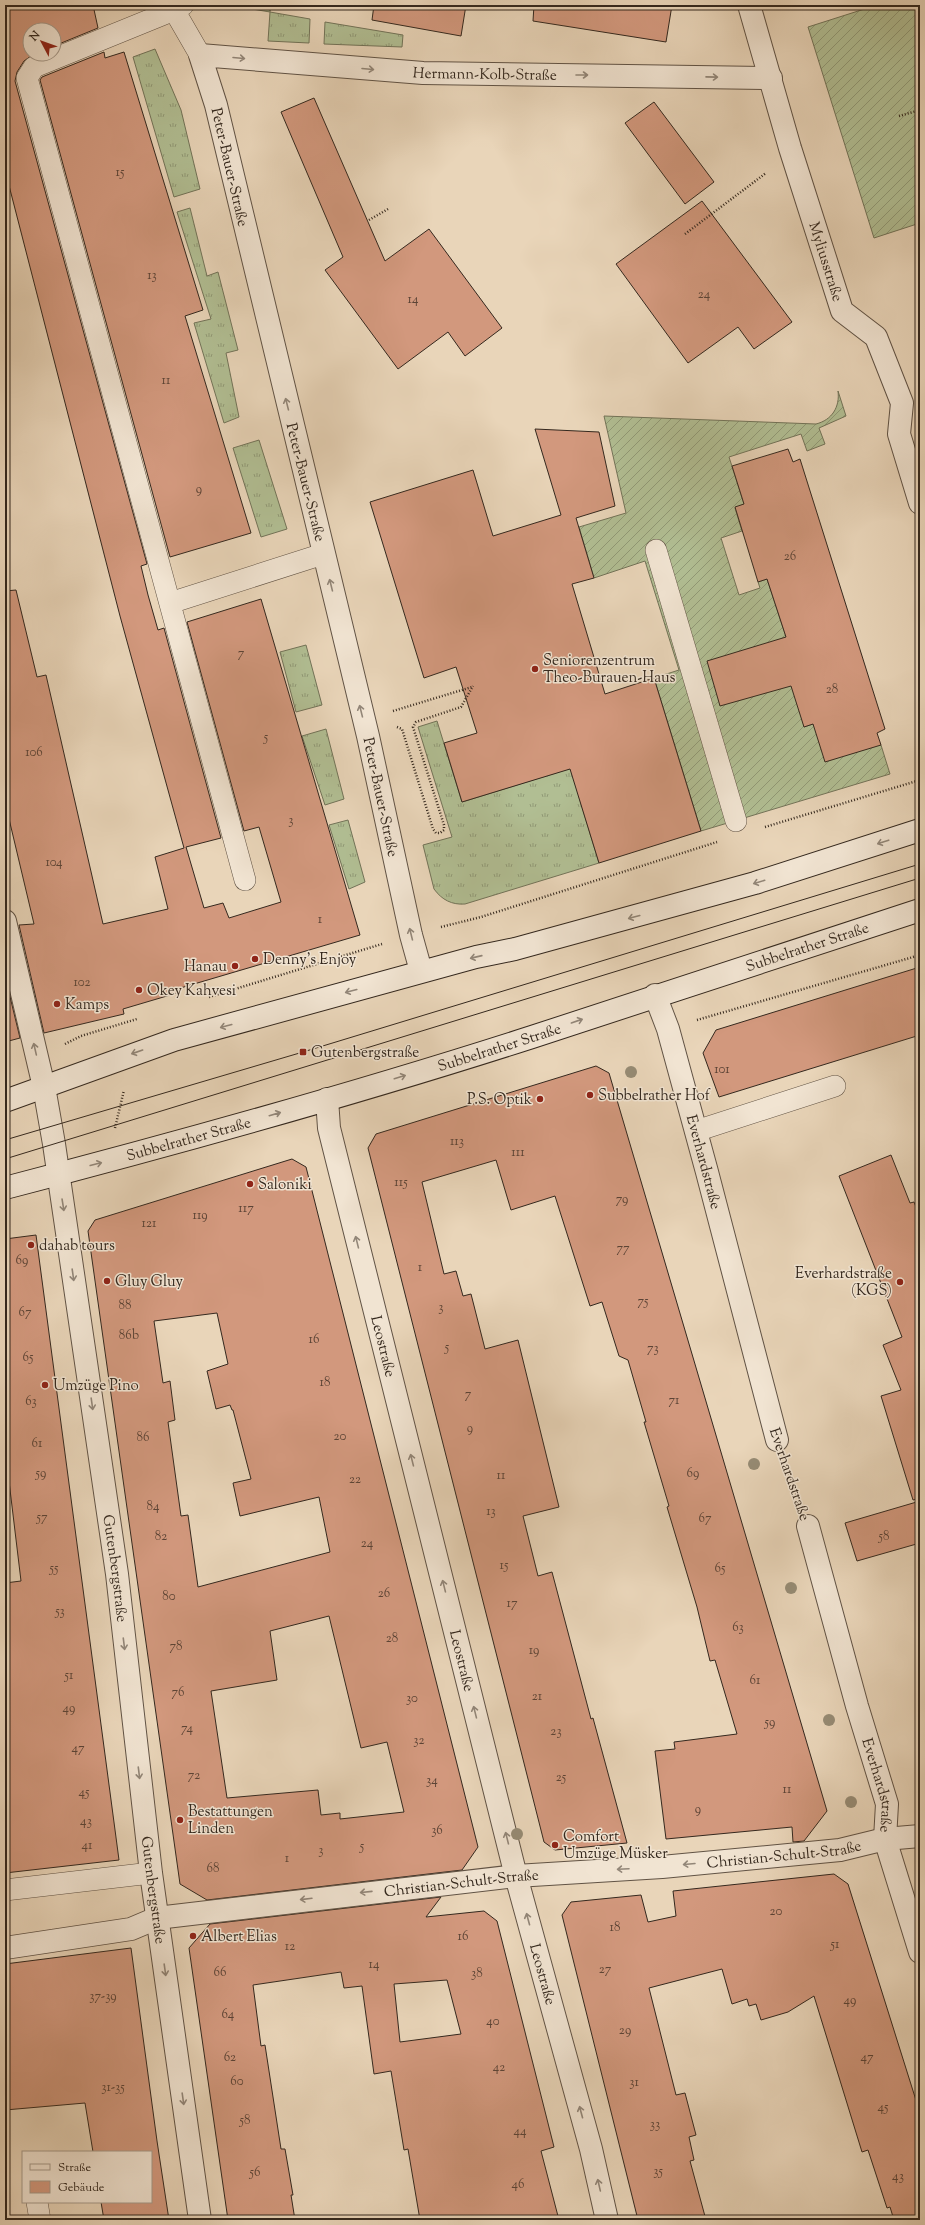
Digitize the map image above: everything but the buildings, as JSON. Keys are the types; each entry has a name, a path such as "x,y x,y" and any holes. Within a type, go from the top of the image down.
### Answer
{"street":[{"name":"Myliusstraße","path":"749,5 790,148 842,311 876,338 902,402 899,434 920,503"},
{"name":"Hermann-Kolb-Straße","path":"200,55 423,73 771,78"},
{"name":"Peter-Bauer-Straße","path":"200,55 216,105 368,736 411,935 422,971"},
{"path":"5,1101 174,1040 422,971 515,949 755,883 920,830"},
{"name":"Subbelrather Straße","path":"5,1188 141,1153 327,1099 530,1037 655,995 920,910"},
{"name":"Gutenbergstraße","path":"5,921 44,1087 58,1174 117,1574 151,1873 200,2220"},
{"name":"Everhardstraße","path":"655,995 668,1029 696,1131 777,1440"},
{"name":"Leostraße","path":"327,1099 329,1128 516,1876 591,2149 607,2220"},
{"name":"Everhardstraße","path":"808,1526 857,1706 888,1804 885,1839 920,1952"},
{"name":"Christian-Schult-Straße","path":"5,1948 131,1929 158,1918 516,1876 662,1867 832,1851 885,1839 920,1836"}],"lane":[{"name":"Peter-Bauer-Straße","path":"178,8 200,55"},
{"path":"178,8 34,67 27,78 245,880"},
{"path":"656,550 736,821"},
{"path":"170,603 323,554"},
{"path":"696,1131 835,1086"},
{"path":"5,1890 151,1873"},
{"path":"37,2203 40,2220"}],"path":[{"path":"899,116 920,110"},
{"path":"685,234 769,171"},
{"path":"369,220 388,209"},
{"path":"368,736 397,727 402,729 433,829 436,833 440,833 444,830 444,825 413,727 416,722 461,707 473,686 391,711"},
{"path":"763,827 920,780"},
{"path":"201,999 411,935 481,917 718,841"},
{"path":"37,1058 81,1036 141,1018"},
{"path":"81,1036 91,1069"},
{"path":"114,1132 125,1086 118,1088"},
{"name":"Everhardstraße","path":"777,1440 808,1526"}],"green space":[{"path":"228,5 271,5 270,12"},
{"path":"877,5 920,5 920,223 874,238 808,27"},
{"path":"270,12 310,19 309,43 268,41"},
{"path":"325,22 403,35 402,47 324,44"},
{"path":"155,49 181,110 200,189 174,197 133,57"},
{"path":"190,208 207,276 218,272 238,350 226,353 239,417 224,423 194,323 211,319 177,212"},
{"path":"838,391 846,416 819,428 825,444 807,451 801,434 729,457 744,504 735,508 742,531 721,538 739,595 760,588 758,582 767,579 790,649 804,727 813,724 881,745 890,774 701,831 654,678 679,670 645,561 594,578 579,527 626,513 604,416 816,424 831,416 834,412 838,402"},
{"path":"259,440 287,529 261,537 233,448"},
{"path":"306,645 322,705 296,712 280,652"},
{"path":"437,721 462,802 594,761 579,797 599,863 465,904 452,903 440,896 434,889 423,845 452,837 418,727"},
{"path":"326,729 344,799 325,805 302,736"},
{"path":"348,820 365,882 349,889 329,825"}],"tram line":[{"path":"5,1140 303,1052 920,864"},
{"path":"5,1159 920,878"}],"place":[{"name":"Seniorenzentrum Theo-Burauen-Haus","path":"535,669"},
{"name":"Denny's Enjoy","path":"255,959"},
{"name":"Hanau","path":"235,966"},
{"name":"Okey Kahvesi","path":"139,990"},
{"name":"Kamps","path":"57,1004"},
{"name":"Gutenbergstraße","path":"303,1052"},
{"name":"Subbelrather Hof","path":"590,1095"},
{"name":"P.S. Optik","path":"540,1099"},
{"name":"Saloniki","path":"250,1184"},
{"name":"dahab tours","path":"31,1245"},
{"name":"Gluy Gluy","path":"107,1281"},
{"name":"Everhardstraße (KGS)","path":"900,1282"},
{"name":"Umzüge Pino","path":"45,1385"},
{"name":"Bestattungen Linden","path":"180,1820"},
{"name":"Comfort Umzüge Müsker","path":"555,1845"},
{"name":"Albert Elias","path":"193,1936"}]}
